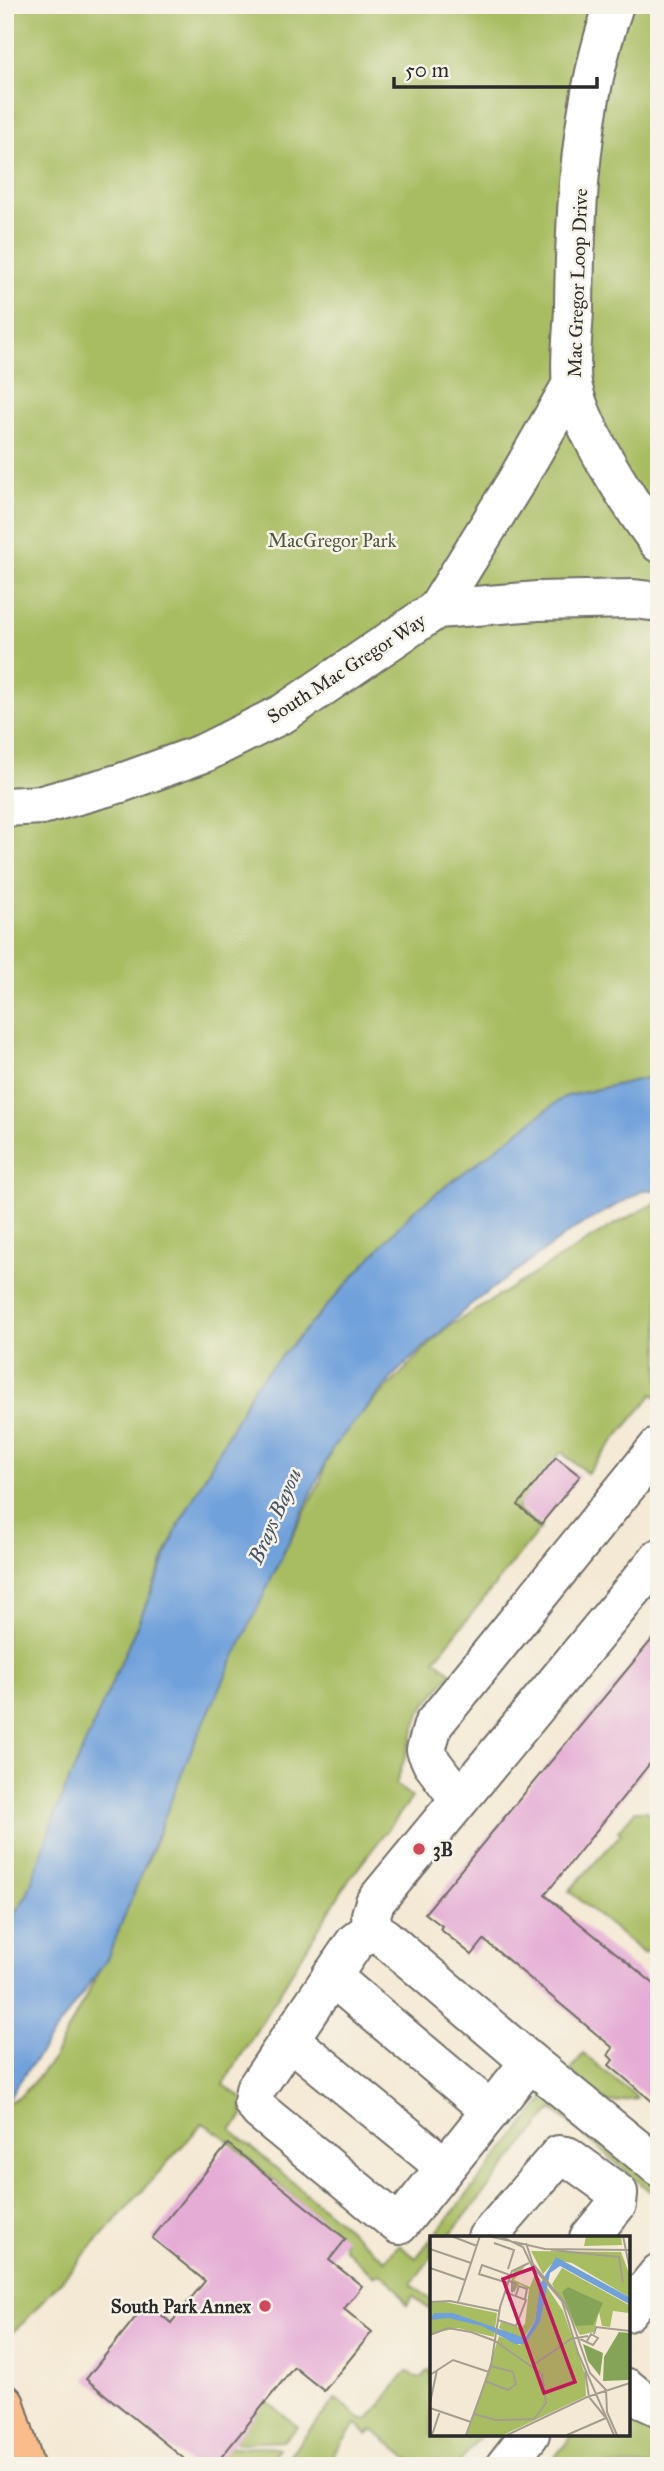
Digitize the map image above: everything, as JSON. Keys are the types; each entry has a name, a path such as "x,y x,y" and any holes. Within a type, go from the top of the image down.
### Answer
{"main road":[{"path":"5,2404 24,2466"}],"street":[{"name":"Mac Gregor Loop Drive","path":"614,5 593,79 583,142 574,268 572,384 587,425 607,463 659,543"},
{"path":"437,609 517,480 572,384"},
{"name":"South Mac Gregor Way","path":"5,807 41,805 95,791 204,753 284,713 437,609 538,600 634,599 659,602"},
{"path":"458,1799 426,1750 433,1725 659,1446"},
{"path":"659,1558 458,1799 375,1902 371,1915 373,1928 530,2062 659,2167"},
{"path":"373,1928 355,1942 255,2090 253,2102 260,2111 399,2225 530,2062"},
{"path":"331,1976 491,2110"},
{"path":"289,2039 445,2167"},
{"path":"601,2120 621,2113 635,2114 659,2133"},
{"path":"489,2236 559,2155 568,2156 618,2193 617,2204 591,2236"},
{"path":"629,2310 659,2273"},
{"path":"629,2390 659,2407"},
{"path":"505,2466 528,2436"}],"green space":[{"name":"MacGregor Park","path":"5,5 659,5 659,1075 564,1097 255,1385 177,1528 27,1895 5,1928"},
{"path":"659,1201 659,1398 653,1394 587,1473 561,1452 517,1508 541,1528 435,1659 452,1673 421,1710 396,1784 412,1798 346,1884 223,2085 242,2098 243,2117 231,2130 385,2260 399,2245 416,2258 430,2240 430,2259 411,2284 430,2299 430,2310 413,2296 407,2305 397,2288 380,2273 374,2277 344,2248 344,2242 224,2137 203,2123 24,2322 5,2336 5,2104 22,2095 52,2061 96,1977 153,1849 208,1699 321,1481 329,1447 445,1329 608,1228"},
{"path":"635,1811 646,1811 659,1821 659,1950 651,1949 644,1954 569,1891 621,1834 618,1831"},
{"path":"583,2054 637,2097 636,2099 608,2103 570,2071"},
{"path":"547,2096 659,2185 659,2199 553,2109 449,2236 434,2236"},
{"path":"430,2370 430,2436 480,2436 457,2466 417,2466 373,2430 367,2435 356,2424 333,2454 343,2466 280,2466 336,2399 362,2420 369,2419 407,2371 416,2378 423,2377"},
{"path":"265,2400 298,2427 283,2441 237,2443 234,2440"},
{"path":"629,2410 659,2428 659,2466 547,2466 572,2436 629,2436"},
{"path":"228,2446 279,2449 266,2466 211,2466"}],"water":[{"name":"Brays Bayou","path":"659,1075 659,1190 644,1190 574,1229 470,1305 397,1372 333,1447 193,1746 107,1959 5,2102 5,1928 27,1895 58,1806 177,1528 255,1385 413,1211 564,1097"}],"building":[{"path":"556,1457 580,1476 541,1524 518,1505"},
{"path":"659,1631 659,1752 545,1895 659,1988 659,2107 609,2065 613,2060 608,2055 613,2048 484,1940 472,1955 425,1913"},
{"name":"South Park Annex","path":"228,2144 346,2239 329,2260 362,2286 344,2309 372,2332 324,2391 294,2367 214,2466 193,2466 86,2379 147,2303 171,2323 205,2281 152,2238"}],"place":[{"name":"3B","path":"419,1849"},
{"name":"South Park Annex","path":"265,2306"}]}
